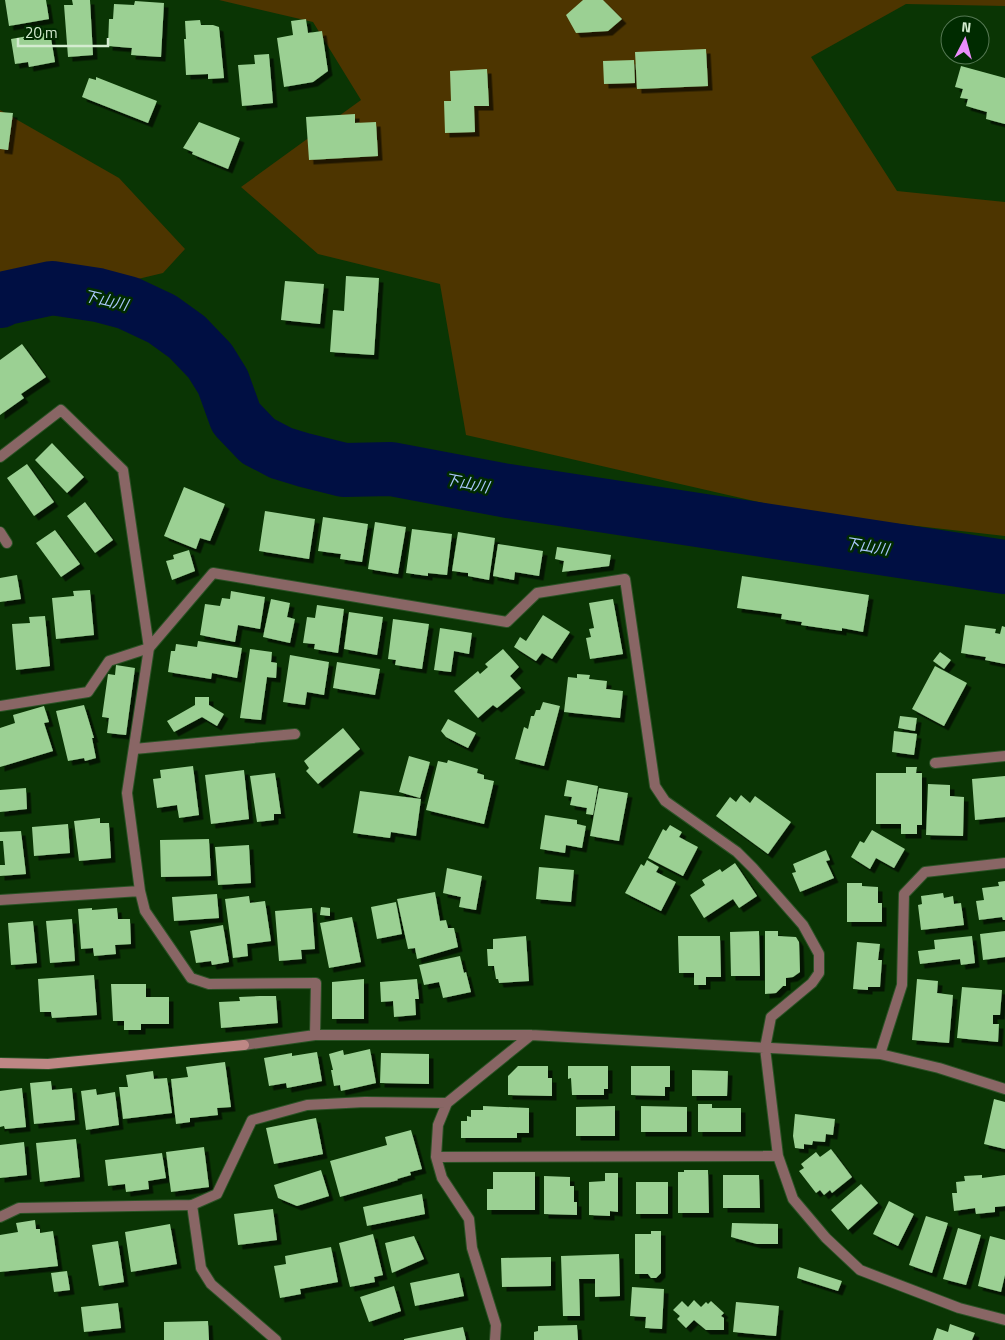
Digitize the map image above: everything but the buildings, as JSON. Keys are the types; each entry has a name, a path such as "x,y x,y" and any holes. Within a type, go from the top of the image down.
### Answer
{"street":[{"path":"0,457 61,410 123,470 149,648 127,793 140,891 145,911 191,978 209,984 316,983 315,1035"},
{"path":"0,532 7,543"},
{"path":"0,706 88,692 109,661 149,648 212,573 507,622 536,593 625,579 655,786 665,801 737,852 754,868 803,926 819,954 819,972 812,983 771,1017 765,1048 778,1156 794,1199 826,1238 860,1270 958,1308 1005,1320"},
{"path":"134,749 295,734"},
{"path":"935,763 1005,756"},
{"path":"880,1054 902,985 904,894 925,872 1005,863"},
{"path":"0,900 140,891"},
{"path":"0,1063 48,1064 244,1045 315,1035 531,1035 880,1054 939,1068 1005,1089"},
{"path":"495,1340 496,1325 472,1248 469,1219 442,1178 436,1156 438,1125 447,1103 531,1035"},
{"path":"0,1216 19,1208 192,1205 217,1194 252,1120 307,1105 365,1102 447,1103"},
{"path":"436,1156 778,1156"},
{"path":"192,1205 202,1268 210,1284 276,1340"}],"shaded area":[{"path":"219,0 1005,0 1005,6 906,4 811,57 897,191 1005,202 1005,536 811,514 466,435 440,284 318,254 241,187 361,100 313,22"},
{"path":"0,110 119,178 185,249 163,273 0,312"}],"waterway":[{"name":"下山川","path":"0,301 52,288 98,295 128,303 162,319 187,337 210,361 223,382 236,418 258,441 281,453 304,460 344,470 391,469 508,491 1005,567"}]}
